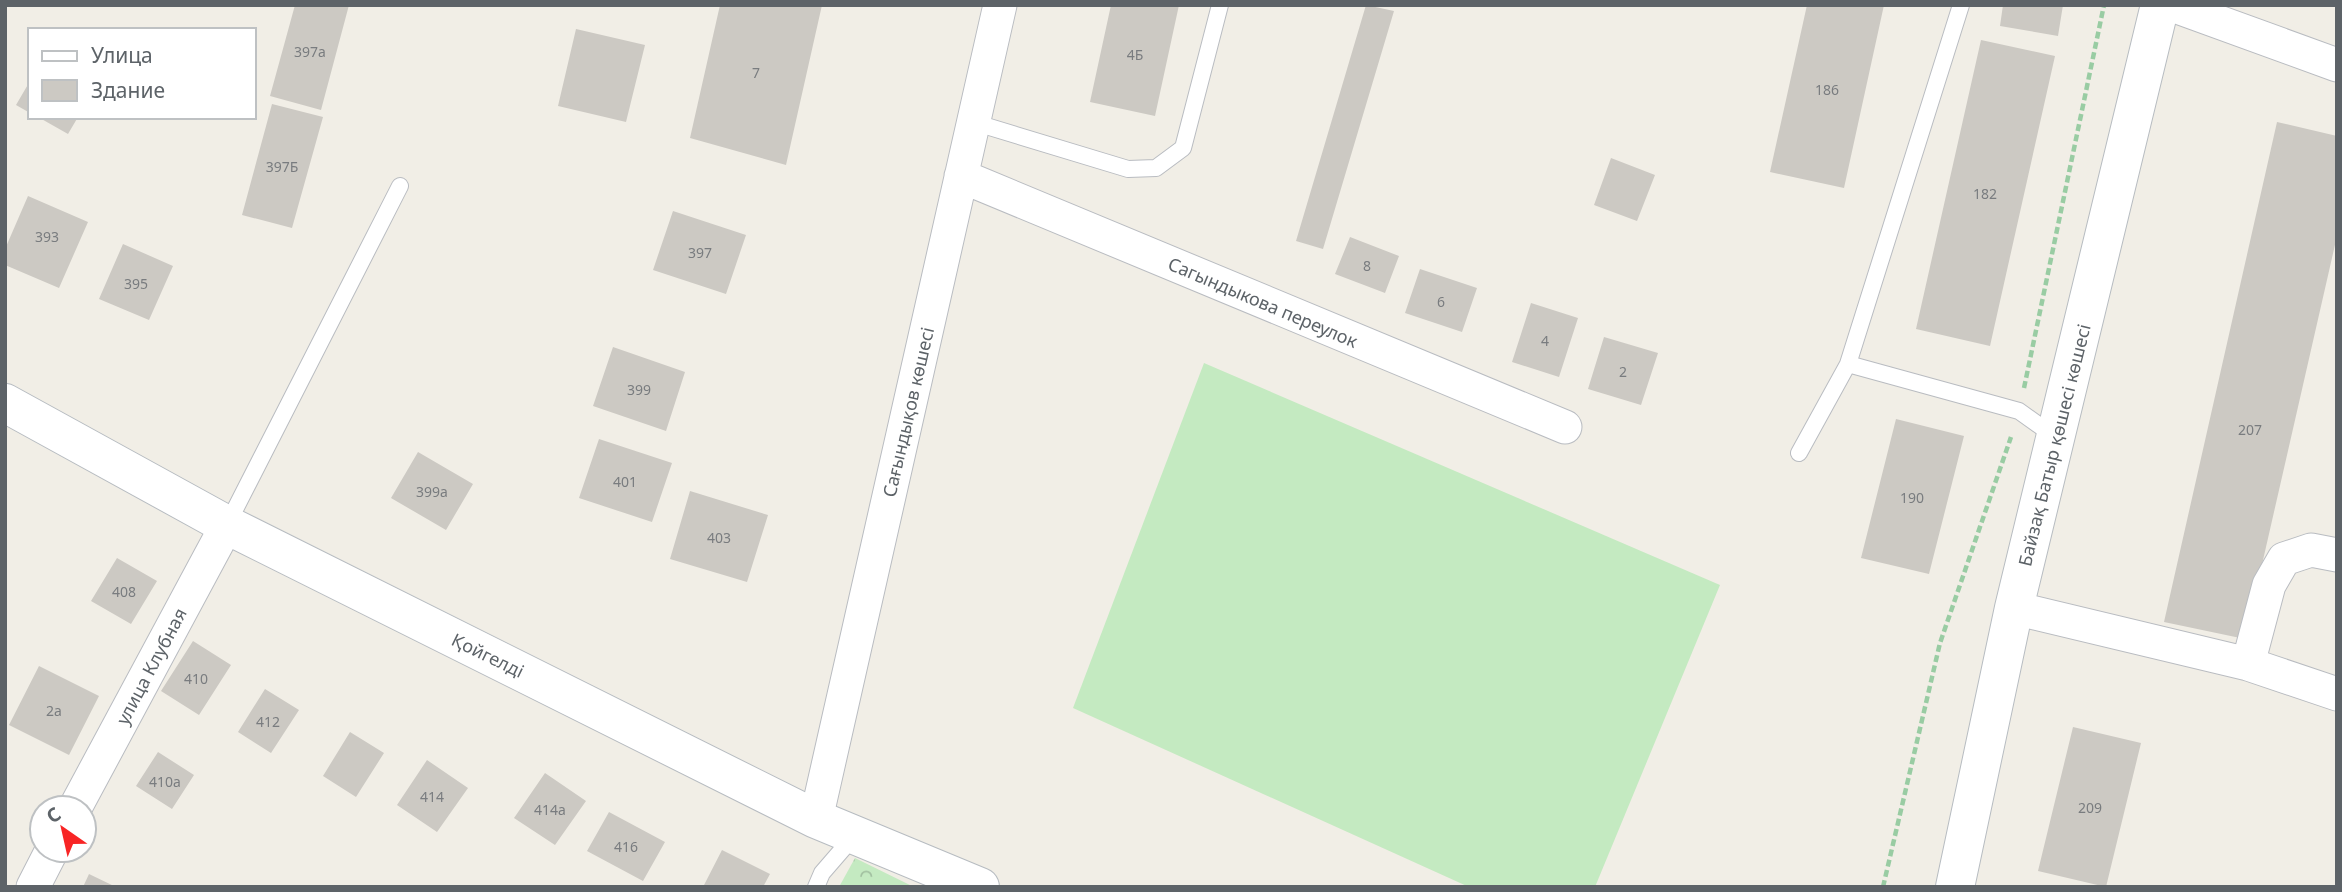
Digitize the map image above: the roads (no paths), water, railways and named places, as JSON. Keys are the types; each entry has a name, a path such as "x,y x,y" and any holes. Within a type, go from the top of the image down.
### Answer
{"street":[{"name":"Сағындықов көшесі","path":"816,818 1000,5"},
{"name":"Байзақ Батыр қөшесі көшесі","path":"1955,887 2014,608 2160,5"},
{"path":"2172,5 2337,65"},
{"name":"Сагындыкова переулок","path":"961,176 1565,428"},
{"name":"Қойгелді","path":"5,403 227,525 816,818 980,887"},
{"name":"улица Клубная","path":"83,794 227,525"},
{"path":"2248,664 2269,584 2284,559 2311,550 2337,555"},
{"path":"2014,608 2248,664 2337,694"},
{"path":"33,887 45,864"}],"lane":[{"path":"973,122 1128,169 1157,168 1183,148 1220,5"},
{"path":"1799,453 1848,364 1961,5"},
{"path":"227,525 400,186"},
{"path":"1848,364 2020,411 2056,437"},
{"path":"816,887 822,873 855,836"}]}
